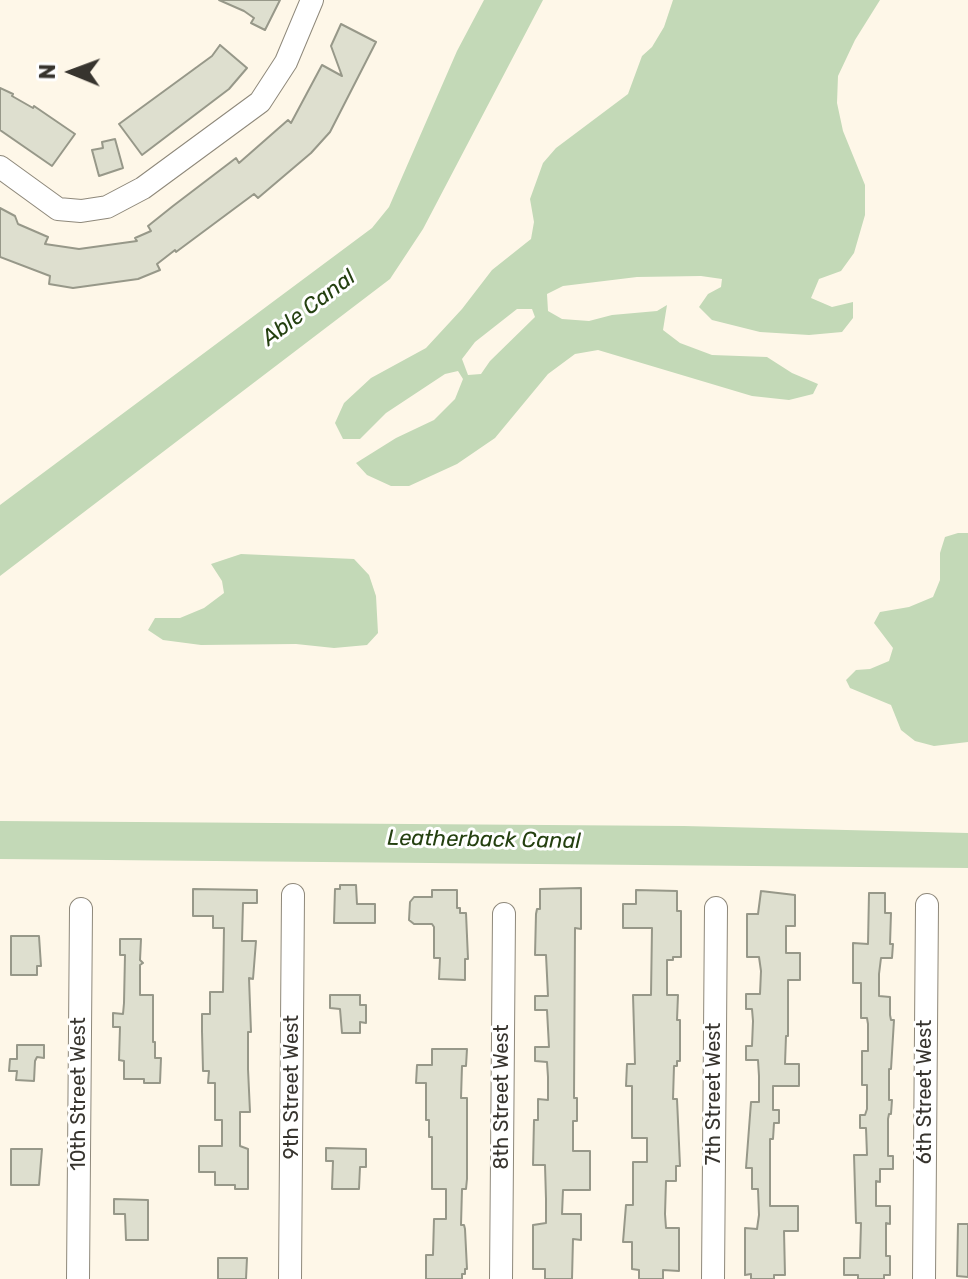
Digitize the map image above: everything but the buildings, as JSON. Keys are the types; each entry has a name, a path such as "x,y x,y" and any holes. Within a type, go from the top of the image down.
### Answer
{"street":[{"path":"0,167 58,209 81,211 107,207 143,188 260,102 286,62 312,0"},
{"name":"9th Street West","path":"290,1279 293,895"},
{"name":"6th Street West","path":"924,1279 927,905"},
{"name":"7th Street West","path":"713,1279 716,908"},
{"name":"10th Street West","path":"78,1279 81,909"},
{"name":"8th Street West","path":"501,1279 504,914"}],"water":[{"name":"Able Canal","path":"484,0 543,0 423,229 390,279 0,576 0,505 372,228 389,207 457,51"},
{"path":"673,0 880,0 855,40 838,76 837,103 843,131 865,185 865,215 854,253 841,271 819,279 811,298 832,307 853,302 853,318 842,332 809,335 760,332 712,320 699,307 708,294 721,287 722,279 701,276 637,277 563,286 547,294 548,311 562,319 589,321 612,315 657,311 667,305 663,330 680,343 712,355 767,357 792,373 818,384 813,394 789,400 752,396 598,350 575,354 548,374 495,438 457,464 409,486 391,486 367,475 356,463 396,438 434,420 455,399 463,379 458,371 445,374 386,413 360,439 343,439 335,423 344,403 371,378 426,348 492,270 531,239 534,222 530,199 543,163 556,148 628,94 642,56 652,47 664,27","holes":["517,309 532,309 535,317 490,361 481,374 468,375 462,359 475,342"]},
{"path":"968,533 968,742 934,746 915,741 901,730 891,705 850,688 846,680 856,670 870,669 889,661 893,648 874,623 880,612 909,607 933,597 940,580 940,553 945,537"},
{"path":"241,554 354,559 369,575 376,596 378,633 367,645 334,648 296,644 201,645 163,640 148,630 155,618 180,618 204,608 224,593 222,581 211,564"},
{"name":"Leatherback Canal","path":"0,821 684,826 968,833 968,868 0,859"}]}
